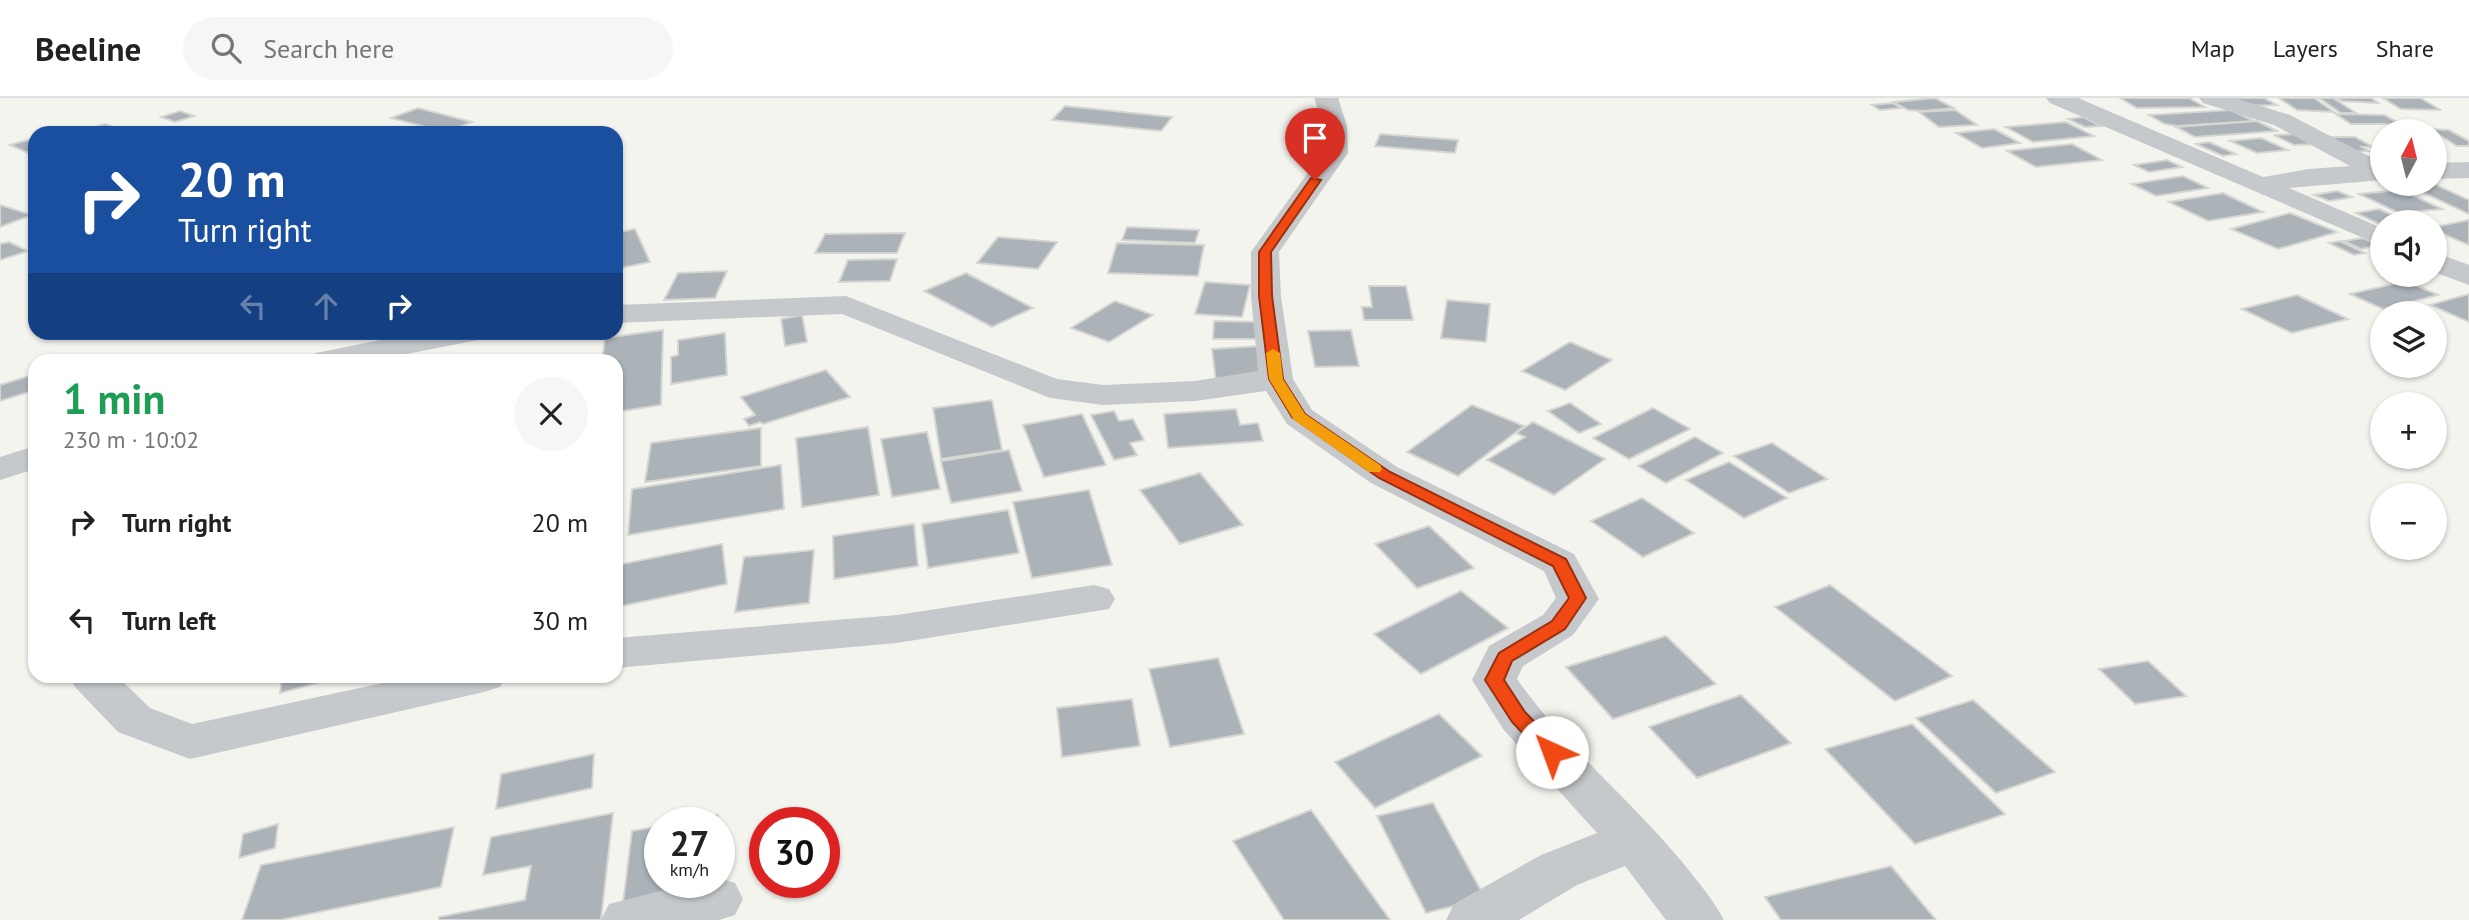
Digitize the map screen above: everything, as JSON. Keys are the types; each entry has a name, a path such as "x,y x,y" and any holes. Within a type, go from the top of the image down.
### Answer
{"street":[{"path":"1326,98 1335,127 1335,153 1265,252 1266,296 1276,379 1299,417 1384,475 1560,563 1578,598 1558,625 1505,657 1494,680 1519,717 1634,840 1697,920"},
{"path":"2058,98 2370,233"},
{"path":"2211,98 2282,120 2370,166"},
{"path":"2447,170 2469,170"},
{"path":"2261,185 2309,177 2370,173"},
{"path":"2447,267 2469,276"},
{"path":"623,314 846,305 1050,388 1103,395 1195,391 1276,379"},
{"path":"359,354 431,340"},
{"path":"0,469 28,459"},
{"path":"623,652 897,628 1094,599"},
{"path":"98,683 134,720 190,742 453,683"},
{"path":"1473,920 1559,870 1634,840"},
{"path":"628,920 716,899"}],"building":[{"path":"1935,98 1954,108 1908,110 1894,102"},
{"path":"2120,98 2189,98 2205,107 2137,108"},
{"path":"2229,98 2264,98 2277,105 2242,106"},
{"path":"2279,98 2314,98 2334,112 2297,110"},
{"path":"2319,98 2333,98 2356,113 2341,113"},
{"path":"2337,98 2371,98 2378,103 2342,101"},
{"path":"2383,98 2420,98 2441,110 2401,109"},
{"path":"1893,103 1901,108 1880,110 1872,105"},
{"path":"1065,106 1172,117 1161,131 1052,120"},
{"path":"418,108 472,122 462,126 422,126 391,118"},
{"path":"1955,110 1977,125 1939,127 1919,112"},
{"path":"2231,110 2254,121 2178,126 2165,124 2149,115"},
{"path":"180,111 194,116 175,122 161,117"},
{"path":"2336,114 2384,115 2392,119 2370,119 2370,124 2351,124"},
{"path":"2083,117 2101,126 2085,127 2068,119"},
{"path":"2257,121 2277,131 2195,137 2176,127"},
{"path":"2066,122 2094,136 2033,142 2006,127"},
{"path":"1994,129 2020,143 1982,148 1956,133"},
{"path":"2447,130 2469,141 2469,146 2457,146 2447,140"},
{"path":"1380,134 1458,140 1455,153 1375,146"},
{"path":"2298,134 2318,144 2294,145 2274,135"},
{"path":"2326,137 2355,137 2370,145 2362,147 2369,151 2351,152"},
{"path":"2261,138 2288,150 2257,153 2230,141"},
{"path":"28,140 28,153 10,145"},
{"path":"2209,142 2236,154 2223,156 2196,144"},
{"path":"2072,144 2102,160 2036,167 2007,151"},
{"path":"2167,160 2182,167 2149,172 2134,165"},
{"path":"2183,176 2208,188 2156,196 2132,184"},
{"path":"2447,190 2469,200 2469,214 2431,196 2447,196"},
{"path":"2337,191 2352,197 2329,201 2314,195"},
{"path":"2223,193 2263,212 2208,221 2169,202"},
{"path":"2359,194 2414,196 2442,209 2393,210"},
{"path":"0,205 28,214 28,216 0,227"},
{"path":"2370,211 2370,220 2356,213"},
{"path":"2290,213 2337,232 2278,249 2231,229"},
{"path":"2469,220 2469,245 2447,236 2447,224"},
{"path":"1127,227 1199,230 1195,243 1122,240"},
{"path":"635,229 650,262 623,268 623,232"},
{"path":"905,233 897,253 815,253 825,234"},
{"path":"998,237 1057,242 1038,269 977,263"},
{"path":"2363,238 2370,241 2370,247 2361,249 2344,241"},
{"path":"2340,241 2365,253 2354,255 2329,243"},
{"path":"9,242 28,251 0,260 0,244"},
{"path":"1117,243 1204,245 1198,276 1108,273"},
{"path":"897,259 890,281 839,282 848,260"},
{"path":"727,271 715,298 664,300 678,273"},
{"path":"966,273 1033,308 992,327 924,291"},
{"path":"1205,282 1250,285 1242,317 1195,314"},
{"path":"1369,286 1406,286 1413,320 1364,320 1362,307 1372,307"},
{"path":"2380,287 2420,287 2438,295 2414,301 2370,303 2350,294"},
{"path":"2469,294 2469,322 2447,312 2447,301 2444,301"},
{"path":"2297,295 2348,319 2292,333 2242,309"},
{"path":"1447,300 1490,304 1486,342 1441,338"},
{"path":"1115,301 1153,315 1109,342 1071,328"},
{"path":"802,315 807,342 785,346 781,319"},
{"path":"1214,321 1262,322 1261,339 1213,339"},
{"path":"663,330 661,405 623,411 623,354 603,354 605,340 623,340 623,336"},
{"path":"1351,330 1359,366 1315,367 1308,331"},
{"path":"725,333 727,375 671,384 671,357 678,355 678,340"},
{"path":"1570,342 1612,360 1565,390 1522,371"},
{"path":"1259,346 1268,379 1216,382 1212,349"},
{"path":"826,370 850,397 763,424 760,422 749,426 744,419 755,415 741,397"},
{"path":"28,376 28,392 0,401 0,385"},
{"path":"992,400 1002,450 941,459 933,408"},
{"path":"1570,403 1601,424 1579,433 1548,411"},
{"path":"1472,405 1524,426 1458,476 1407,452"},
{"path":"1653,408 1690,429 1629,459 1593,438"},
{"path":"1236,409 1240,425 1258,423 1263,441 1168,448 1164,414"},
{"path":"1114,411 1119,421 1133,419 1144,440 1130,443 1137,455 1114,460 1091,415"},
{"path":"1082,414 1106,465 1044,477 1023,425"},
{"path":"1533,422 1605,459 1554,495 1487,460 1525,437 1516,433"},
{"path":"868,427 879,495 802,507 796,438"},
{"path":"761,428 761,466 645,482 651,443"},
{"path":"927,432 940,489 892,497 881,439"},
{"path":"1695,437 1723,453 1666,483 1638,466"},
{"path":"1772,443 1827,479 1789,493 1734,456"},
{"path":"1009,450 1022,491 951,503 941,461"},
{"path":"1729,462 1787,498 1744,518 1686,480"},
{"path":"781,465 784,509 628,535 632,489"},
{"path":"1200,473 1243,525 1180,544 1140,490"},
{"path":"1089,490 1112,565 1032,578 1013,502"},
{"path":"1642,498 1694,533 1643,557 1591,521"},
{"path":"1008,510 1019,553 928,568 922,524"},
{"path":"914,524 918,566 834,579 833,536"},
{"path":"1429,526 1474,568 1417,588 1375,544"},
{"path":"722,544 727,584 623,606 623,564"},
{"path":"814,550 809,603 735,612 744,557"},
{"path":"1830,585 1952,676 1895,701 1775,607"},
{"path":"1461,591 1508,628 1421,674 1374,634"},
{"path":"1666,636 1716,684 1613,719 1566,667"},
{"path":"1218,658 1244,734 1170,747 1149,669"},
{"path":"2148,661 2186,696 2135,704 2099,669"},
{"path":"281,683 318,683 280,693"},
{"path":"1741,695 1791,743 1697,778 1649,727"},
{"path":"1132,699 1140,746 1062,757 1057,708"},
{"path":"1973,700 2055,772 1996,793 1916,718"},
{"path":"1439,714 1482,756 1375,808 1335,762"},
{"path":"1912,724 2005,814 1915,844 1825,749"},
{"path":"594,754 592,788 496,809 501,774"},
{"path":"1433,803 1485,898 1426,913 1377,816"},
{"path":"1311,810 1390,920 1284,920 1233,841"},
{"path":"613,813 601,920 439,920 439,917 525,900 531,866 483,875 491,837"},
{"path":"278,824 275,848 239,858 243,834"},
{"path":"454,827 441,887 280,920 242,920 261,865"},
{"path":"644,829 644,898 664,898 622,911 632,831"},
{"path":"1891,866 1936,920 1781,920 1765,897"}],"slow traffic":[{"path":"1273,353 1276,379 1299,417 1375,469"}],"route":[{"path":"1315,180 1265,252 1266,296 1276,379 1299,417 1384,475 1560,563 1578,598 1558,625 1505,657 1494,680 1519,717 1552,752"}]}
